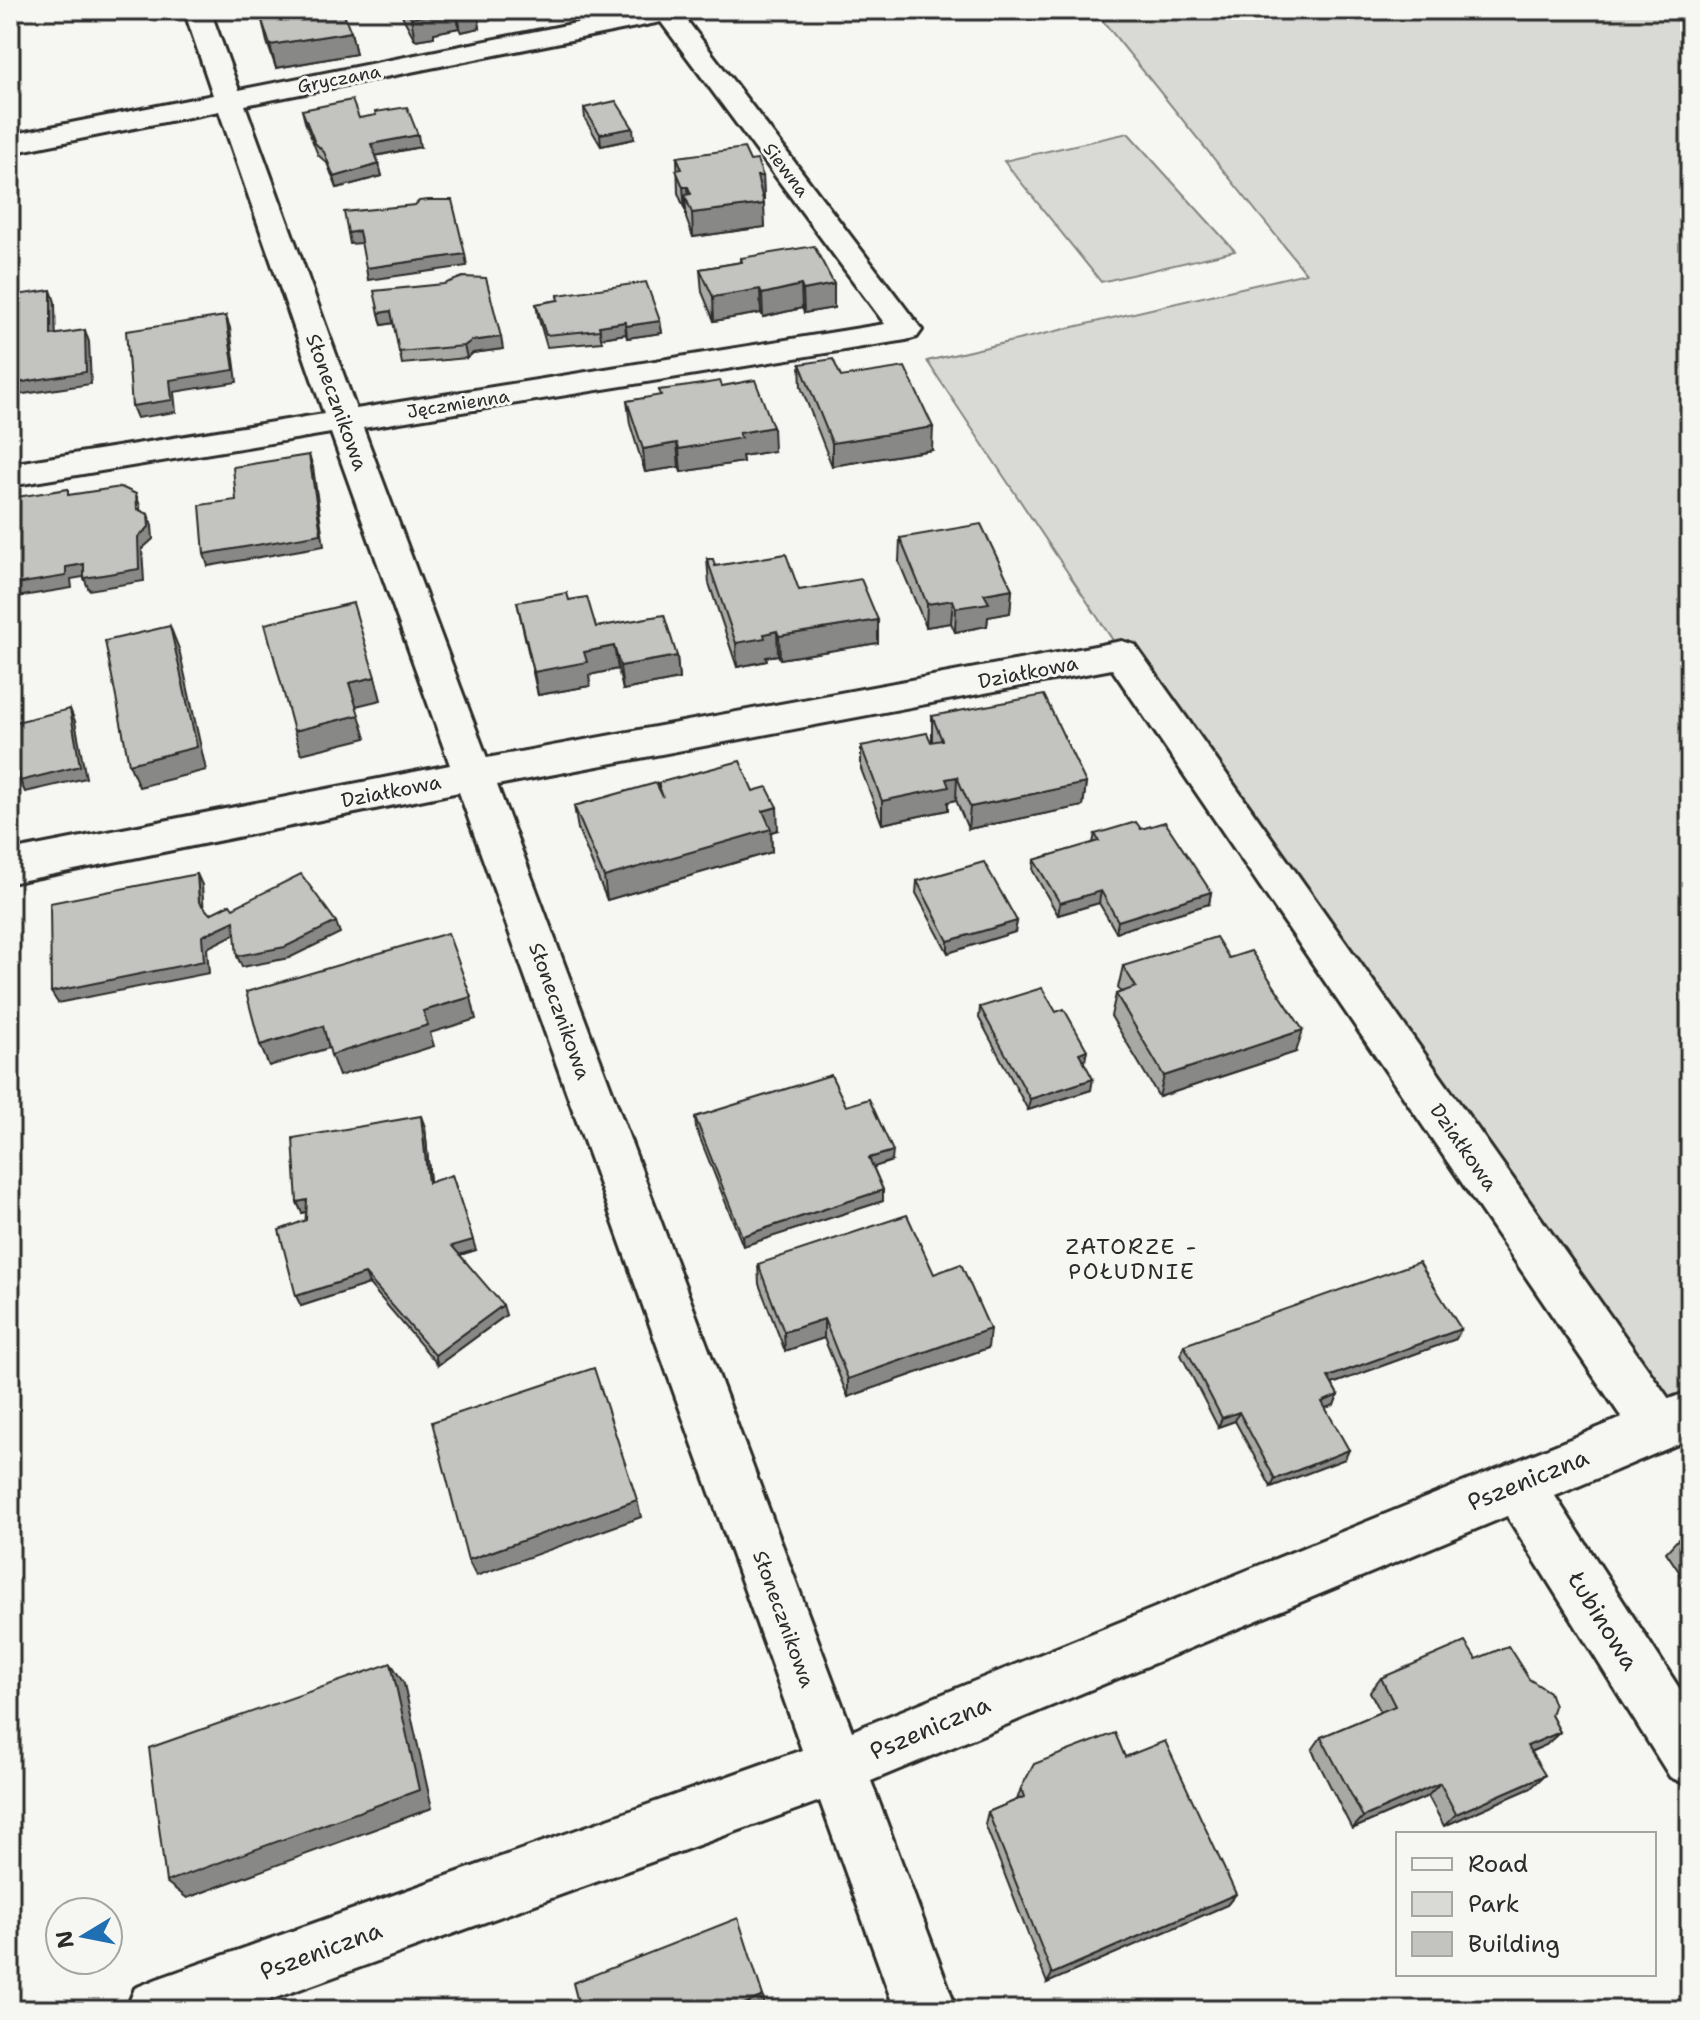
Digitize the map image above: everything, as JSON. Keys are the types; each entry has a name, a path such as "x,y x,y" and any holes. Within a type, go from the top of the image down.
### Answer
{"street":[{"name":"Słonecznikowa","path":"197,10 344,423 926,2010"},
{"name":"Gryczana","path":"10,144 666,12"},
{"name":"Siewna","path":"666,12 906,330"},
{"name":"Jęczmienna","path":"10,475 906,330"},
{"name":"Działkowa","path":"10,867 473,775 1122,654 1674,1421"},
{"name":"Pszeniczna","path":"157,2010 838,1766 1674,1421"},
{"name":"Łubinowa","path":"1517,1484 1690,1757"}],"green space":[{"path":"1094,10 1690,10 1690,1415 1658,1427 1122,654 927,361 1306,273"},
{"path":"1128,133 1235,251 1101,282 1004,161"}],"building":[{"path":"321,10 342,10 351,32 270,45 262,20"},
{"path":"407,10 433,10 428,11 430,15 411,18"},
{"path":"352,100 359,118 407,107 418,135 371,144 379,164 334,177 324,152 315,143 302,110"},
{"path":"616,101 633,128 600,134 584,108"},
{"path":"744,148 750,161 757,160 763,176 757,176 764,204 692,213 685,195 691,194 688,187 683,187 676,170 682,169 677,157"},
{"path":"452,200 465,254 366,268 359,231 348,233 344,212 415,205 419,201"},
{"path":"814,246 834,284 803,290 801,285 762,294 760,289 713,297 700,269 742,262 741,258"},
{"path":"463,277 486,278 501,337 471,341 464,346 399,352 391,311 379,313 374,291 444,284"},
{"path":"646,282 660,321 626,326 625,322 599,326 600,330 546,335 536,304 559,300 558,295"},
{"path":"51,290 51,335 85,330 86,372 10,384 10,296"},
{"path":"226,316 234,370 170,380 172,400 132,406 126,331"},
{"path":"833,359 841,377 905,367 933,427 832,443 800,364"},
{"path":"755,380 773,427 739,433 741,438 679,449 677,443 643,449 627,401 661,395 659,390 720,381 722,386"},
{"path":"309,455 321,534 204,554 200,505 236,500 233,467"},
{"path":"121,487 136,494 137,509 148,514 149,527 138,537 139,569 84,578 84,564 66,567 66,576 10,585 10,498 68,489 68,495"},
{"path":"981,524 1012,589 984,594 989,603 956,608 953,600 927,604 900,538"},
{"path":"786,554 799,590 861,579 878,620 779,636 777,631 764,634 765,638 736,643 707,559 713,559 715,566"},
{"path":"567,593 569,600 587,597 596,627 664,615 677,656 620,666 614,646 584,652 587,662 534,672 517,602"},
{"path":"353,603 375,677 349,683 359,715 294,731 265,624"},
{"path":"170,626 197,747 129,764 105,641"},
{"path":"1044,695 1086,783 970,807 957,777 946,779 949,787 882,801 861,746 927,733 931,742 942,740 932,716"},
{"path":"70,709 80,766 20,781 16,755 10,756 10,741 14,740 12,723"},
{"path":"740,761 753,791 767,787 777,807 763,811 771,829 604,877 574,806 656,783 663,797 658,783"},
{"path":"1136,822 1141,829 1165,822 1211,892 1118,921 1101,891 1060,903 1034,860 1099,841 1095,834"},
{"path":"984,862 1017,921 948,941 917,881"},
{"path":"197,874 199,902 210,914 230,904 233,908 301,874 336,922 285,947 237,956 234,921 202,936 204,961 51,992 50,903"},
{"path":"448,933 471,997 423,1011 428,1025 331,1055 323,1026 260,1045 246,992"},
{"path":"1216,937 1229,958 1251,951 1303,1030 1164,1076 1116,994 1136,987 1123,966"},
{"path":"1042,988 1056,1012 1064,1009 1087,1050 1079,1053 1093,1079 1030,1099 980,1007"},
{"path":"831,1075 846,1106 869,1099 893,1151 869,1158 883,1190 742,1236 695,1117"},
{"path":"421,1116 428,1183 452,1175 473,1240 452,1246 503,1305 435,1355 365,1274 296,1296 279,1230 306,1220 307,1200 297,1202 293,1138"},
{"path":"907,1215 934,1274 961,1264 990,1329 848,1379 824,1319 784,1332 758,1264"},
{"path":"1419,1262 1461,1329 1328,1377 1338,1395 1322,1402 1349,1450 1275,1479 1239,1412 1222,1418 1184,1345"},
{"path":"594,1368 637,1500 468,1560 432,1422"},
{"path":"1690,1532 1690,1548 1681,1536"},
{"path":"1465,1642 1476,1659 1508,1646 1529,1679 1549,1692 1554,1706 1551,1715 1560,1732 1527,1746 1545,1775 1456,1814 1440,1783 1363,1817 1321,1737 1395,1706 1381,1678"},
{"path":"391,1663 419,1790 166,1882 149,1748"},
{"path":"1115,1733 1125,1757 1165,1741 1236,1894 1052,1974 988,1812 1024,1797 1021,1788 1034,1764"},
{"path":"738,1918 763,1996 742,2005 744,2010 580,2010 573,1983"}],"district":[{"name":"ZATORZE - POŁUDNIE","path":"1132,1258"}]}
